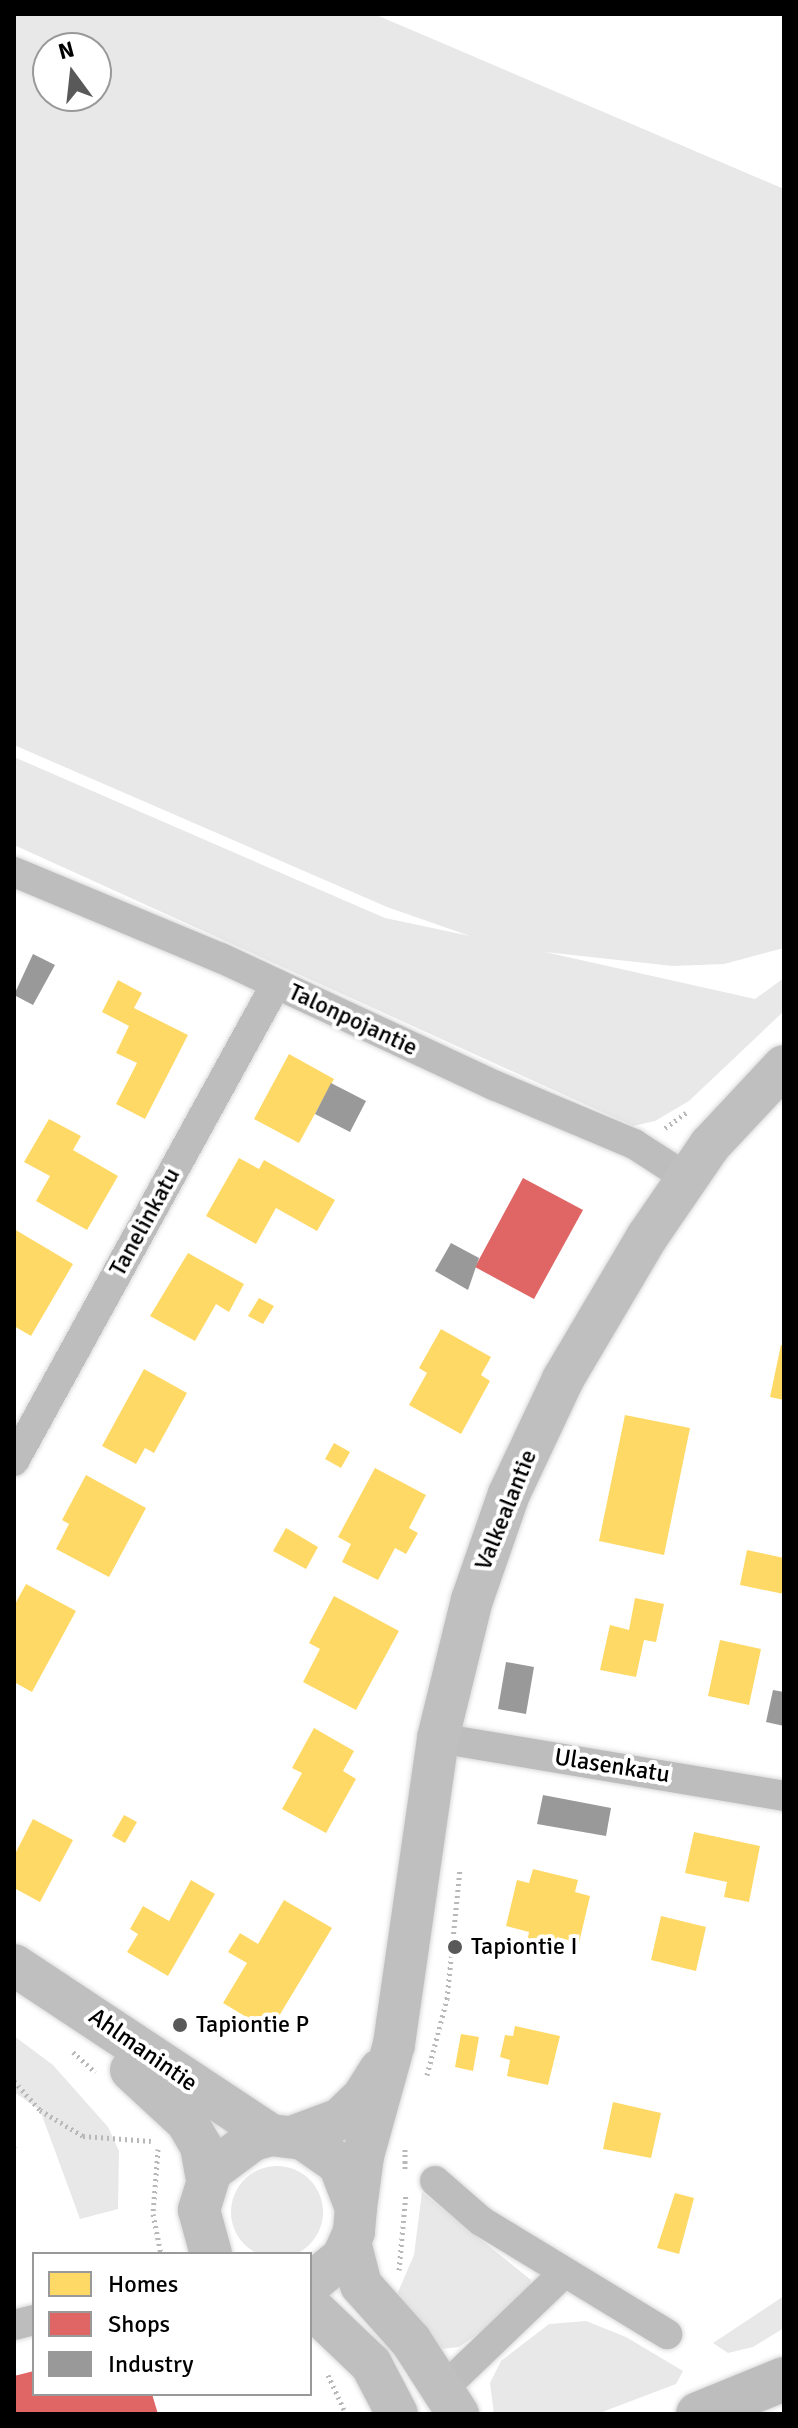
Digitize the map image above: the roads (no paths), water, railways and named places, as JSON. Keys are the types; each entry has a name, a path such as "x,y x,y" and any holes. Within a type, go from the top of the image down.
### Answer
{"highway":[{"path":"698,2414 784,2379"}],"street":[{"name":"Talonpojantie","path":"14,872 276,984 634,1144 687,1178"},
{"name":"Tanelinkatu","path":"14,1461 276,984"},
{"name":"Valkealantie","path":"353,2225 359,2176 397,2023 438,1738 472,1600 509,1494 599,1313 687,1178 784,1066"},
{"name":"Ulasenkatu","path":"438,1738 784,1796"},
{"name":"Ahlmanintie","path":"14,1968 282,2136 323,2149 339,2164 353,2225"},
{"name":"Ahlmanintie","path":"14,1968 171,2104 201,2146 207,2180"},
{"name":"Valkealantie","path":"207,2180 225,2157 282,2136 328,2127 363,2097 386,2058 397,2023"},
{"path":"206,2252 199,2210 207,2180"},
{"path":"435,2181 481,2221 667,2334"},
{"path":"312,2283 332,2269 353,2225"},
{"path":"353,2225 361,2285 452,2400 564,2273"},
{"path":"312,2308 371,2364 397,2414"}],"place":[{"name":"Tapiontie I","path":"455,1947"},
{"name":"Tapiontie P","path":"180,2025"}]}
